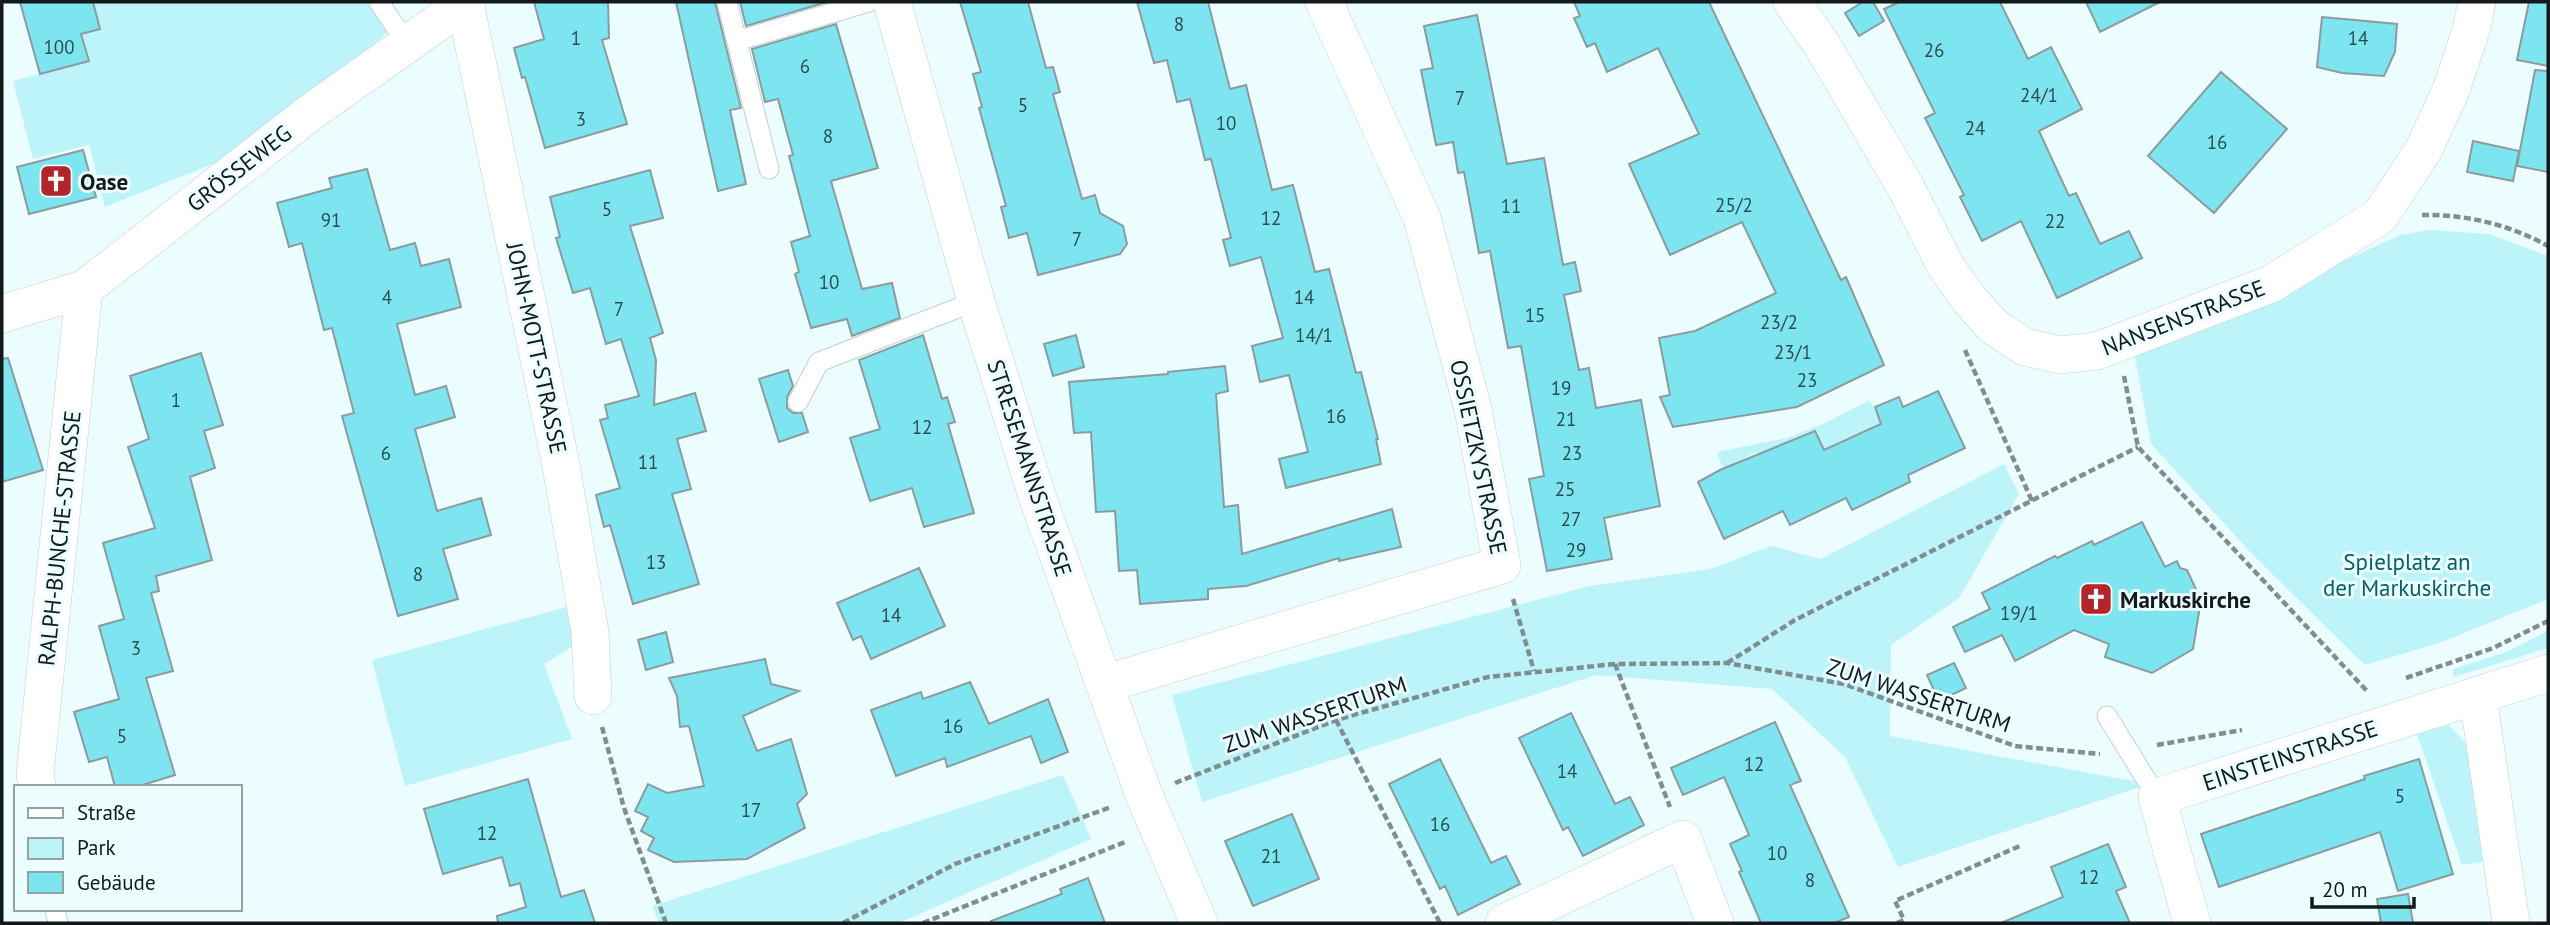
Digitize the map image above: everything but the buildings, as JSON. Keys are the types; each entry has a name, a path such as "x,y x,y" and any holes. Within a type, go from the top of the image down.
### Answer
{"street":[{"name":"GRÖSSEWEG","path":"2,314 84,289 311,112 466,2"},
{"name":"JOHN-MOTT-STRASSE","path":"466,2 560,460 590,632 593,696"},
{"name":"STRESEMANNSTRASSE","path":"892,2 976,302 1037,496 1144,795 1199,923"},
{"name":"OSSIETZKYSTRASSE","path":"1104,684 1502,565 1473,409 1422,218 1324,2"},
{"name":"NANSENSTRASSE","path":"1793,2 1822,45 1905,186 1944,265 1968,298 1993,326 2025,347 2060,355 2097,351 2271,285 2380,216 2424,149 2451,90 2471,30 2477,2"},
{"name":"RALPH-BUNCHE-STRASSE","path":"37,785 35,774 84,289"},
{"name":"EINSTEINSTRASSE","path":"2157,797 2548,673"},
{"path":"2478,696 2511,923"},
{"path":"2157,797 2174,887 2192,923"},
{"path":"1504,923 1683,839 1715,923"}],"lane":[{"path":"379,2 407,44"},
{"path":"727,2 769,169"},
{"path":"737,40 869,2"},
{"path":"798,402 819,362 976,302"},
{"path":"2108,716 2157,797"}],"path":[{"path":"2380,216 2435,215 2490,222 2526,234 2548,246"},
{"path":"1962,342 2032,501"},
{"path":"2118,344 2138,447 2367,691"},
{"path":"1727,663 1795,620 2138,447"},
{"path":"1502,565 1534,671"},
{"path":"2405,678 2493,648 2548,621"},
{"name":"ZUM WASSERTURM","path":"847,922 955,864 1144,795 1336,720 1488,677 1615,664 1727,663 1844,684 2015,746 2110,755 2251,729"},
{"path":"1615,664 1683,839"},
{"path":"2354,695 2379,687"},
{"path":"593,696 624,808 666,923"},
{"path":"1336,720 1440,923"},
{"path":"923,923 1159,829"},
{"path":"1897,923 1904,920 1895,901 2022,845"}],"green space":[{"path":"93,2 367,2 387,32 356,63 243,152 105,207 89,145 33,159 13,81 89,61 81,34 100,28"},
{"name":"Spielplatz an der Markuskirche","path":"2429,230 2489,234 2548,256 2548,599 2442,642 2365,665 2254,556 2151,444 2135,357 2400,235"},
{"path":"1870,400 1881,424 1824,450 1819,439 1763,468 1756,452 1723,469 1717,452 1787,438 1825,423"},
{"path":"2004,464 2019,494 1959,598 1891,645 1890,736 2149,784 1898,867 1845,757 1772,689 1596,675 1202,802 1172,695 1590,586 1710,569 1771,546 1821,559"},
{"path":"570,606 576,644 544,664 572,739 405,786 372,660"},
{"path":"2548,631 2548,648 2454,677 2453,669 2509,651"},
{"path":"2449,725 2470,748 2488,861 2462,865 2417,734"},
{"path":"1063,775 1091,839 899,923 659,923 652,906"}],"place":[{"name":"Oase","path":"56,181"},
{"name":"Markuskirche","path":"2096,599"}]}
